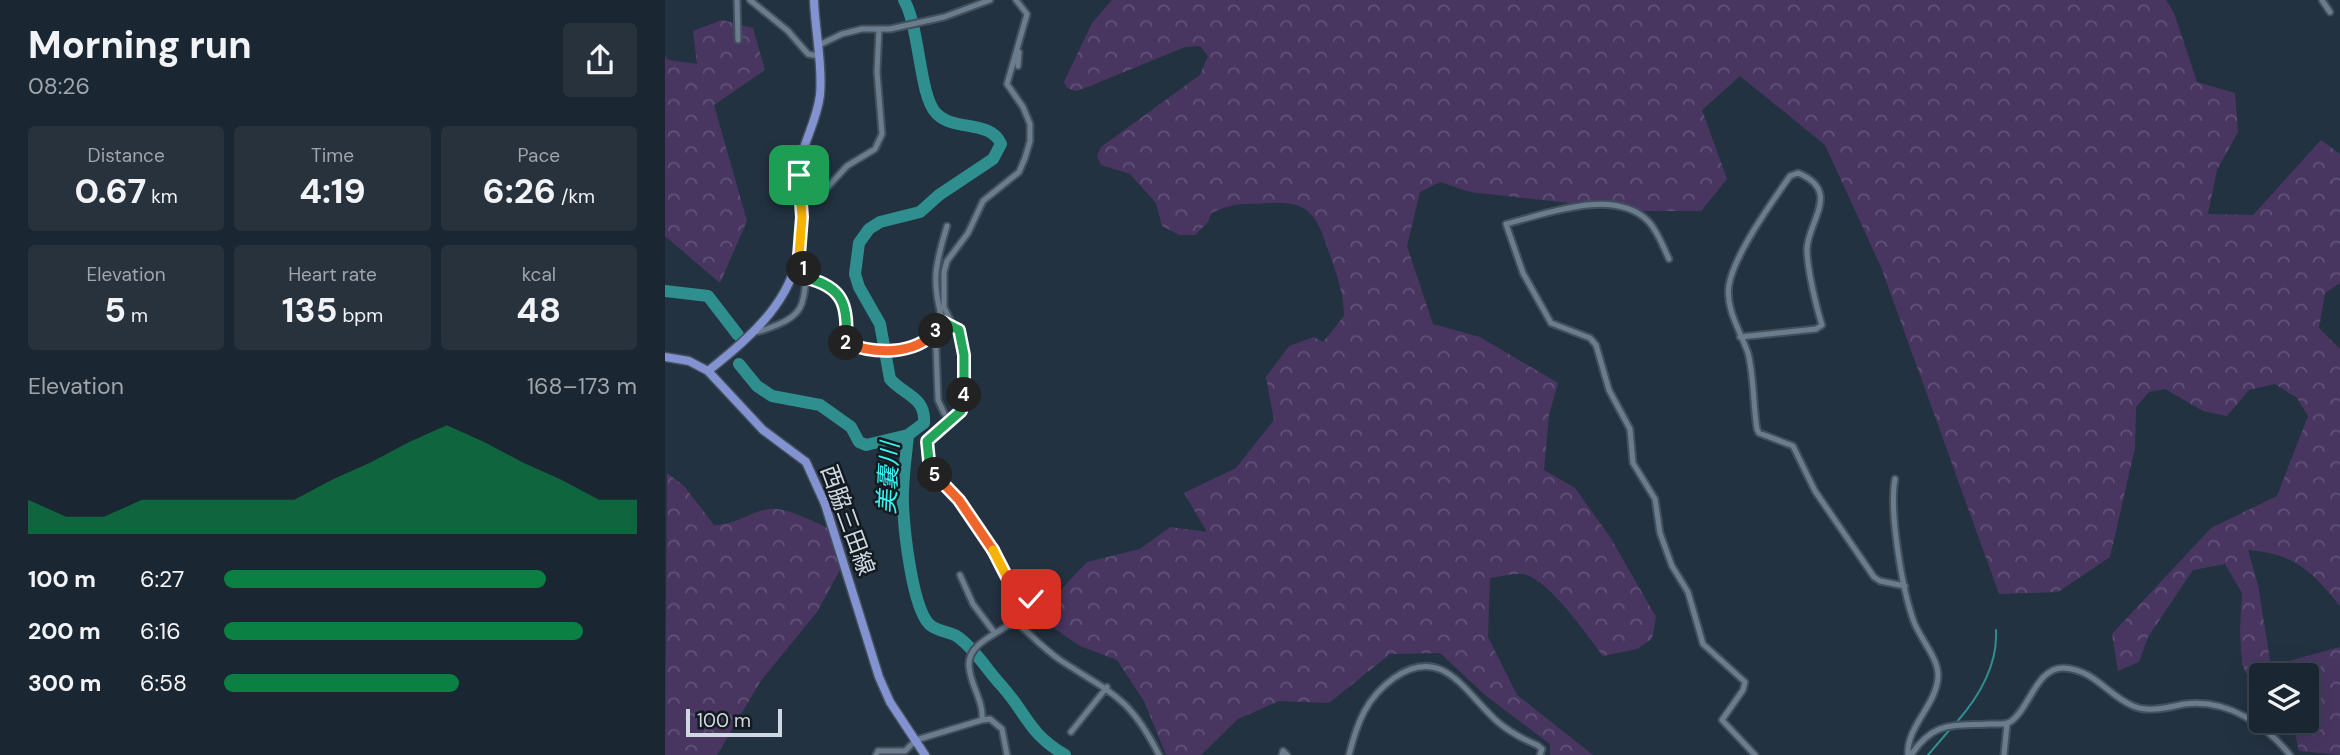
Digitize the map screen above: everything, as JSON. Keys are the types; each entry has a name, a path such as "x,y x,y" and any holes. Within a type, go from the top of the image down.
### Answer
{"main road":[{"path":"708,371 755,332 783,295 799,256 802,217 800,164 820,97 814,0"},
{"name":"西脇三田線","path":"665,357 689,361 708,371 763,429 806,462 812,471 829,516 879,677 890,702 925,755"}],"street":[{"path":"737,0 738,40"},
{"path":"750,0 787,31 808,54 819,56"},
{"path":"817,46 842,34 904,26 944,17 990,0"},
{"path":"952,324 943,295 947,261 968,233 983,201 1019,172 1030,141 1030,124 1023,107 1007,84 1027,14 1016,0"},
{"path":"2322,0 2330,12"},
{"path":"799,192 825,190 847,166 875,149 879,143 884,125 877,72 879,29"},
{"path":"1018,66 1019,48"},
{"path":"1740,337 1816,329 1822,325 1807,249 1820,205 1811,178 1798,173 1790,176 1733,270 1728,288 1740,337 1748,354 1759,433 1793,446 1815,491 1874,577 1880,581 1905,586"},
{"path":"1669,260 1650,223 1631,210 1613,206 1579,207 1506,224 1523,273 1551,323 1590,338 1601,355 1609,390 1630,429 1633,463 1655,499 1660,533 1672,566 1688,592 1703,644 1745,682 1743,690 1722,720 1755,755"},
{"path":"943,322 935,296 934,268 947,226"},
{"path":"755,332 792,319 800,312 806,278 803,260 799,256"},
{"path":"806,278 826,285 844,304 847,314 846,343 893,351 920,345 943,322"},
{"path":"943,322 952,324 959,330 964,355 961,411 927,441 929,461 936,478 959,500 982,530 1012,587 1031,599 1015,621 994,632 975,651 969,667 983,710 982,720"},
{"path":"944,413 938,400 936,347 952,324"},
{"path":"1895,479 1892,495 1905,586 1913,619 1938,675 1934,692 1910,739 1910,755"},
{"path":"960,575 973,604 994,632"},
{"path":"1015,621 1058,659 1107,687 1131,709 1159,755"},
{"path":"1349,755 1356,729 1378,689 1403,672 1426,665 1437,667 1454,678 1498,723 1542,749 1540,755"},
{"path":"1910,755 1923,737 1939,728 2007,724 2019,714 2045,676 2062,668 2086,673 2101,681 2121,699 2143,709 2200,703 2230,709 2262,728 2290,755"},
{"path":"1071,732 1107,687"},
{"path":"876,755 879,751 905,751 916,740 990,719 1002,729 1007,755"},
{"path":"2004,755 2007,724"},
{"path":"1282,755 1283,751 1287,755"}],"green space":[{"path":"1112,0 2166,0 2174,13 2197,82 2235,93 2238,132 2217,170 2208,214 2253,215 2321,140 2340,154 2340,283 2325,293 2319,328 2340,349 2340,606 2301,566 2278,555 2248,550 2258,585 2271,663 2249,663 2249,680 2242,664 2242,593 2225,564 2193,570 2148,637 2139,662 2118,671 2112,634 2211,528 2277,496 2308,416 2297,398 2275,384 2249,390 2227,416 2203,411 2165,389 2149,392 2136,407 2135,448 2110,557 2058,592 1999,594 1881,267 1825,145 1740,76 1702,110 1727,179 1701,211 1641,211 1470,192 1440,182 1420,192 1407,246 1433,324 1480,337 1558,383 1549,415 1544,470 1575,488 1610,537 1656,617 1652,639 1637,649 1603,656 1567,609 1533,578 1519,574 1490,578 1488,637 1517,695 1593,755 1550,755 1550,744 1485,695 1440,653 1390,654 1329,703 1279,701 1238,719 1201,755 1166,755 1144,701 1117,660 1080,646 1036,616 1087,562 1140,549 1170,527 1207,532 1184,493 1236,468 1274,420 1266,377 1289,346 1314,337 1323,342 1344,316 1344,308 1338,280 1322,233 1305,209 1285,203 1235,205 1211,213 1208,222 1195,235 1179,235 1162,226 1156,203 1130,174 1101,165 1097,156 1101,147 1200,75 1208,56 1200,46 1185,47 1076,91 1067,88 1064,82 1092,23"},
{"path":"722,20 753,28 765,70 714,105 747,221 720,283 665,236 665,56 669,60 697,64 693,31"},
{"path":"667,473 684,486 714,525 776,509 799,515 828,528 840,570 817,612 760,682 717,755 665,755"},
{"path":"2340,647 2340,755 2299,751 2295,733 2319,733 2319,663 2282,663"}],"waterway":[{"name":"美嚢川","path":"904,0 913,27 926,92 936,113 943,119 989,131 1001,144 993,159 939,195 920,212 880,222 869,229 859,243 855,274 859,287 880,324 890,379 918,402 924,414 924,423 908,435 903,487 910,567 918,601 929,624 955,635 964,642 1010,696 1035,731 1065,755"},
{"path":"665,291 708,296 738,335"},
{"path":"739,364 757,386 772,396 820,405 851,427 859,442 866,445 908,435"},
{"path":"1956,723 1985,680 1994,656 1996,630"},
{"path":"1928,755 1952,727"}],"route":[{"path":"799,175 802,217 799,256 803,260 806,278 826,285 844,304 847,314 846,343 893,351 920,345 943,322 952,324 959,330 964,355 961,411 927,441 929,461 936,478 959,500 982,530 1012,587 1031,599"}]}
